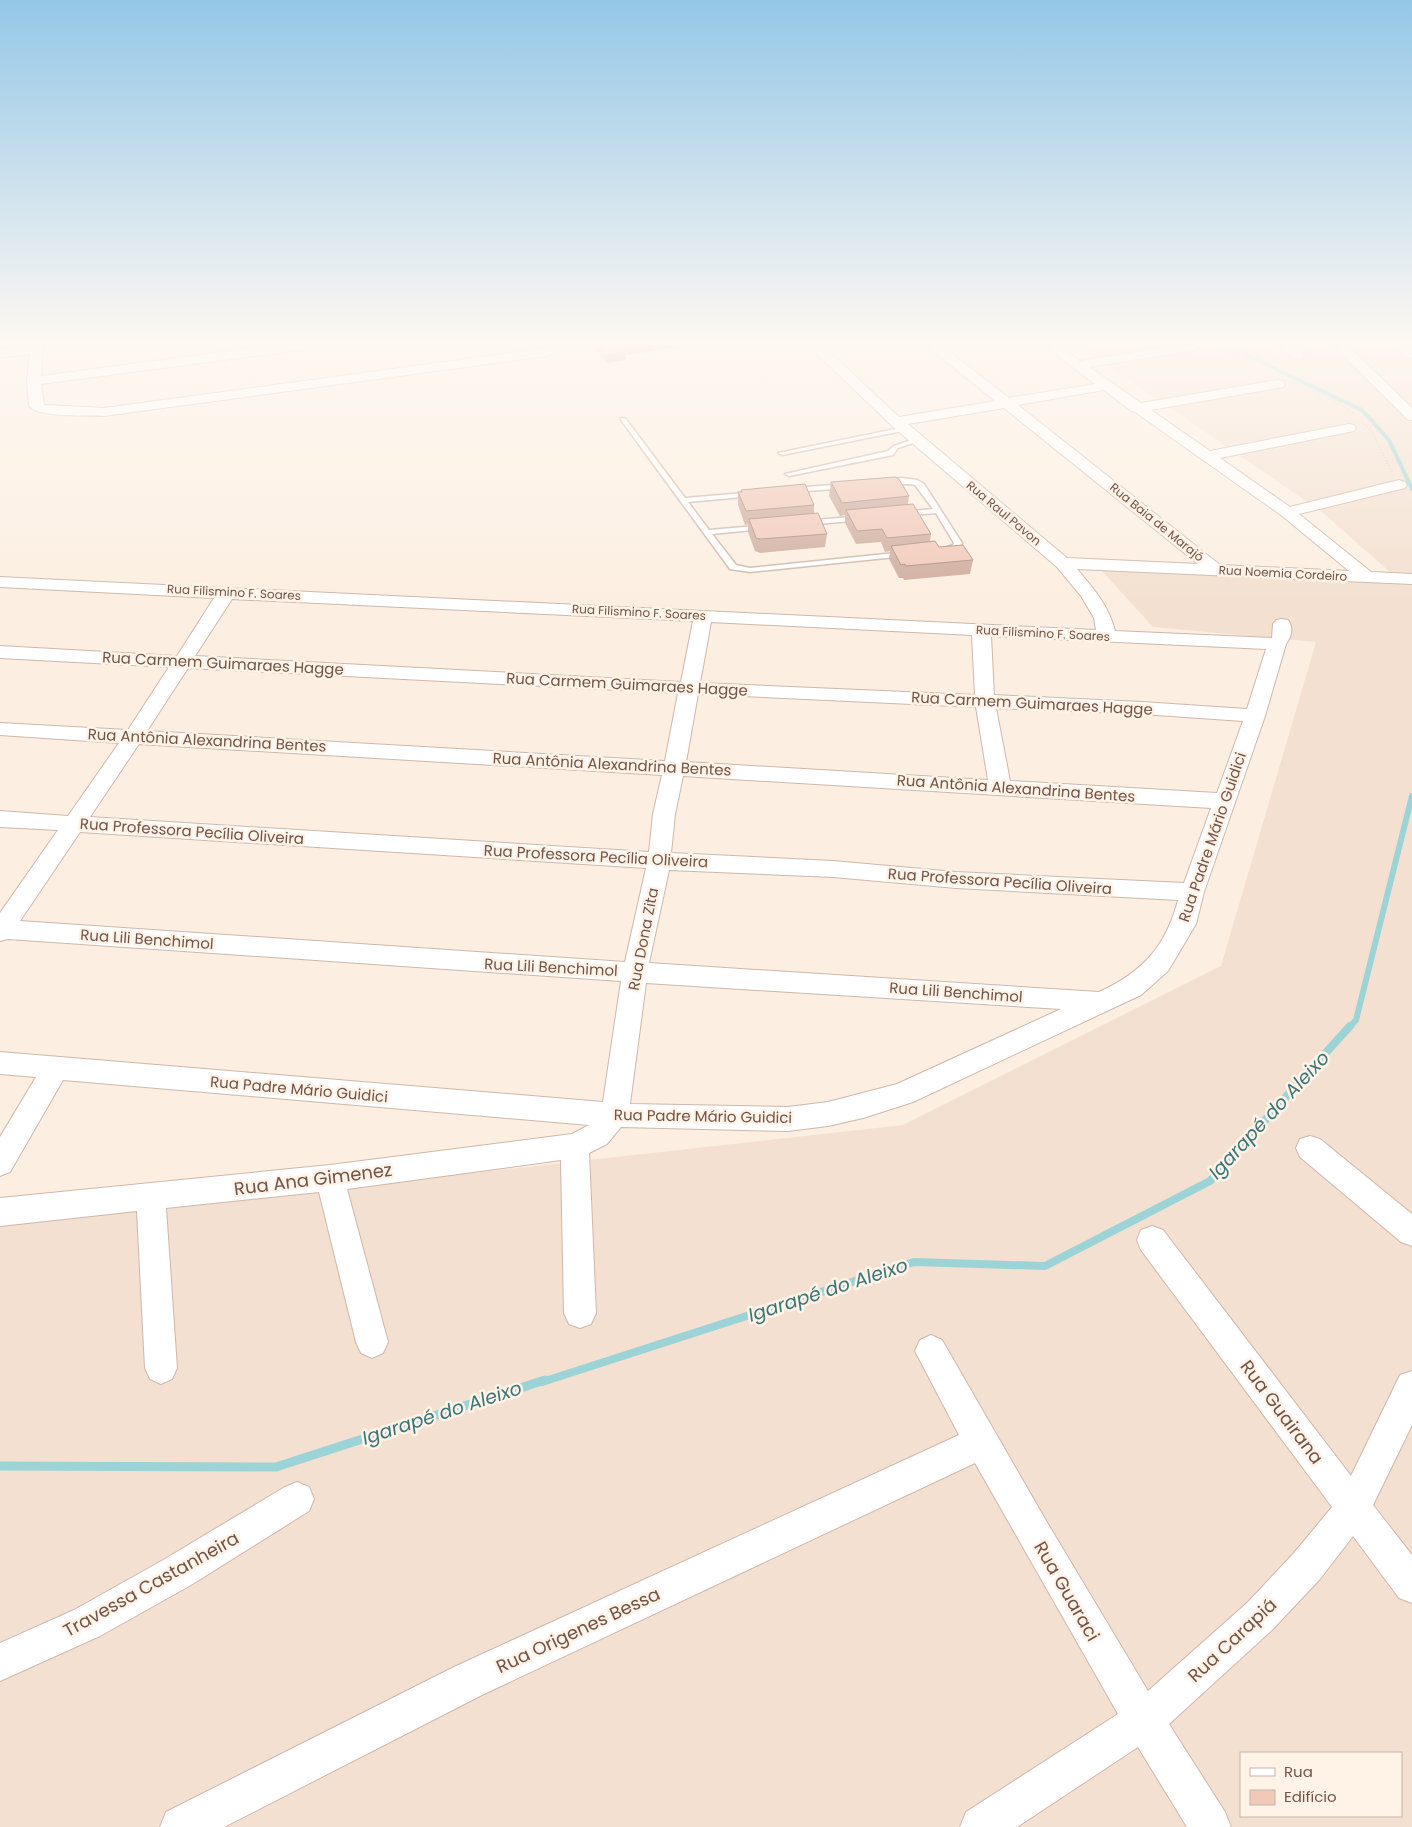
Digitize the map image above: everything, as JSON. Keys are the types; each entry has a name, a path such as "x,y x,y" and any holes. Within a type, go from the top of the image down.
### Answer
{"street":[{"name":"Rua Raul Pavon","path":"905,430 1063,563 1089,594 1103,618 1107,636"},
{"name":"Rua Baia de Marajó","path":"1041,430 1216,570"},
{"path":"1169,430 1287,512 1367,577"},
{"path":"1207,456 1338,430"},
{"path":"1287,512 1398,485"},
{"name":"Rua Noemia Cordeiro","path":"1063,563 1412,579"},
{"name":"Rua Filismino F. Soares","path":"0,582 1107,636 1280,634"},
{"path":"1,930 134,736 227,592"},
{"name":"Rua Dona Zita","path":"616,1115 635,972 659,861 664,814 703,616"},
{"path":"981,630 985,702 1000,787"},
{"name":"Rua Padre Mário Guidici","path":"0,1064 616,1115 788,1119 828,1114 863,1106 920,1087 1132,988 1159,964 1184,924 1192,892 1255,716 1280,634"},
{"name":"Rua Carmem Guimaraes Hagge","path":"0,652 688,688 1142,708 1255,716"},
{"name":"Rua Antônia Alexandrina Bentes","path":"0,729 1224,801"},
{"name":"Rua Professora Pecília Oliveira","path":"0,819 659,861 1192,892"},
{"name":"Rua Lili Benchimol","path":"1,930 492,964 1103,1002"},
{"path":"0,1163 56,1068"},
{"name":"Rua Ana Gimenez","path":"0,1212 330,1178 575,1146 596,1135 616,1115"},
{"path":"575,1146 580,1313"},
{"path":"1310,1148 1412,1232"},
{"path":"330,1178 372,1342"},
{"path":"151,1197 161,1368"},
{"name":"Rua Guairana","path":"1152,1240 1412,1585"},
{"name":"Rua Guaraci","path":"931,1350 981,1443 1143,1721 1210,1827"},
{"name":"Rua Carapiá","path":"981,1827 1143,1721 1260,1616 1307,1566 1354,1507 1393,1430 1412,1387"},
{"name":"Rua Origenes Bessa","path":"181,1827 468,1681 981,1443"},
{"name":"Travessa Castanheira","path":"0,1662 86,1623 178,1572 297,1499"}],"lane":[{"path":"631,430 733,567 746,570 912,553"},
{"path":"782,453 881,430"},
{"path":"789,474 890,453 896,446 918,440"},
{"path":"874,483 903,481 919,483 923,486 936,511 958,545 950,549 931,551"},
{"path":"788,491 855,485"},
{"path":"683,500 759,493"},
{"path":"897,514 936,511"},
{"path":"797,524 867,517"},
{"path":"708,532 768,527"}],"path":[{"path":"1371,430 1398,485"}],"shaded area":[{"path":"1203,430 1412,430 1412,1827 0,1827 0,1219 30,1222 903,1125 1221,966 1316,642 1153,627 1090,558 1390,572 1322,512"}],"building":[{"path":"895,477 899,479 909,496 842,503 831,482"},
{"path":"805,484 814,505 746,511 738,492 742,492 741,490"},
{"path":"913,504 931,534 887,538 882,529 857,531 846,510"},
{"path":"818,513 827,534 760,539 756,538 749,519"},
{"path":"935,541 939,547 963,545 973,560 906,566 905,564 901,565 891,546"}],"waterway":[{"name":"Igarapé do Aleixo","path":"1380,430 1389,440 1412,489"},
{"name":"Igarapé do Aleixo","path":"1349,1028 1356,1020 1412,796"},
{"name":"Igarapé do Aleixo","path":"542,1382 914,1262 1045,1266 1210,1181 1350,1026"},
{"name":"Igarapé do Aleixo","path":"0,1466 276,1467 545,1380"}]}
